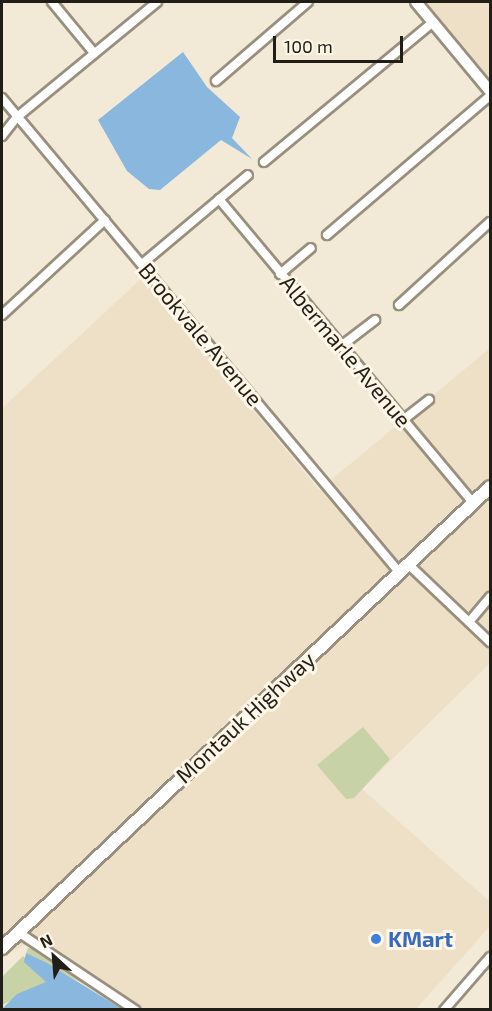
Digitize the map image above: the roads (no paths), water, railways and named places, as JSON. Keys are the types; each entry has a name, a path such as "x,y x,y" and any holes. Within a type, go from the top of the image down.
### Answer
{"main road":[{"path":"416,2 490,92"},
{"name":"Montauk Highway","path":"2,948 490,487"}],"street":[{"path":"51,2 94,53"},
{"path":"2,136 17,117 157,2"},
{"path":"216,81 308,2"},
{"path":"264,162 433,22"},
{"path":"327,235 490,96"},
{"name":"Brookvale Avenue","path":"2,98 403,568 490,642"},
{"path":"142,264 248,175"},
{"name":"Albermarle Avenue","path":"219,199 472,503"},
{"path":"2,315 105,220"},
{"path":"399,305 490,222"},
{"path":"280,274 311,248"},
{"path":"341,346 375,320"},
{"path":"403,420 429,400"},
{"path":"469,622 490,597"},
{"path":"18,932 135,1010"},
{"path":"444,1010 490,957"}],"water":[{"path":"183,52 207,87 240,117 232,138 252,159 221,140 160,190 149,189 127,171 98,120"},
{"path":"26,953 47,963 122,1009 2,1009 17,994 46,982 24,962"}],"place":[{"name":"KMart","path":"376,939"}]}
